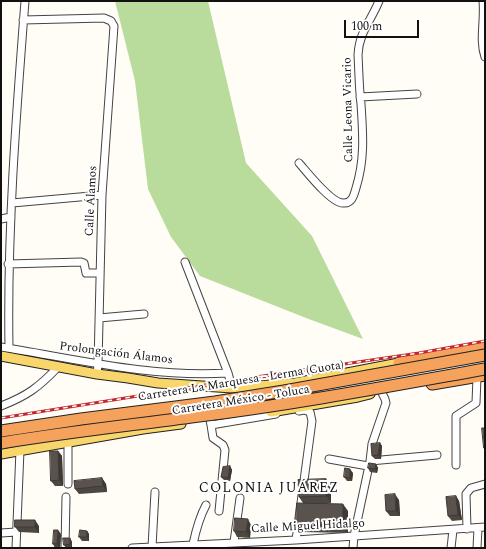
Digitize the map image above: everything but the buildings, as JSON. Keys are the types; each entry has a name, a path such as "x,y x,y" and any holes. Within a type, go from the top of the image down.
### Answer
{"highway":[{"name":"Carretera México - Toluca","path":"399,364 485,347"},
{"name":"Carretera La Marquesa - Lerma (Cuota)","path":"1,431 215,402 485,355"},
{"name":"Carretera La Marquesa - Lerma (Cuota)","path":"1,443 288,403 485,368"},
{"name":"Carretera México - Toluca","path":"377,392 481,376"}],"main road":[{"name":"Carretera México - Toluca","path":"1,356 97,374 158,383 232,388 295,383 399,364"},
{"path":"268,381 358,367 399,364"},
{"path":"271,412 358,397 377,392"},
{"name":"Carretera México - Toluca","path":"1,454 143,429 210,423 377,392"}],"street":[{"path":"5,348 8,264 24,1"},
{"name":"Calle Leona Vicario","path":"299,162 313,180 331,197 341,203 349,202 356,187 362,162 363,140 358,55 359,42 361,35 379,1"},
{"path":"483,1 484,14 482,38 484,54"},
{"name":"Calle Álamos","path":"23,20 104,18 113,23 115,30 102,195 97,374"},
{"path":"484,54 485,39"},
{"path":"360,98 417,94"},
{"path":"12,203 102,195"},
{"path":"1,218 11,217"},
{"path":"8,264 81,262 84,263 86,272 100,273"},
{"path":"185,262 228,373 232,388"},
{"path":"99,318 144,314"},
{"name":"Prolongación Álamos","path":"5,348 98,364 155,371 196,374 228,373"},
{"path":"1,406 29,394 46,380 58,367"},
{"path":"456,465 456,416 476,403 481,376"},
{"path":"353,548 373,438 386,403 385,399 377,392"},
{"path":"220,511 225,450 223,445 213,438 210,423 307,410 311,413 312,421 296,540"},
{"path":"68,442 68,484"},
{"path":"16,548 20,450"},
{"path":"329,459 369,463 437,455"},
{"path":"467,529 466,494 471,488 485,484"},
{"path":"152,547 155,492"},
{"path":"65,548 66,497"},
{"path":"234,542 240,498"},
{"path":"196,546 197,526 206,505"},
{"path":"477,548 481,528"},
{"name":"Calle Miguel Hidalgo","path":"132,548 222,545 234,542 296,540 481,528"},
{"path":"451,548 453,530"},
{"path":"1,533 16,532"},
{"path":"286,540 286,548"}],"green space":[{"path":"115,1 208,1 246,163 312,236 363,339 200,276 171,237 148,189 135,81"}],"railway":[{"path":"1,418 256,377 419,353 485,341"}],"district":[{"name":"COLONIA JUÁREZ","path":"269,489"}]}
